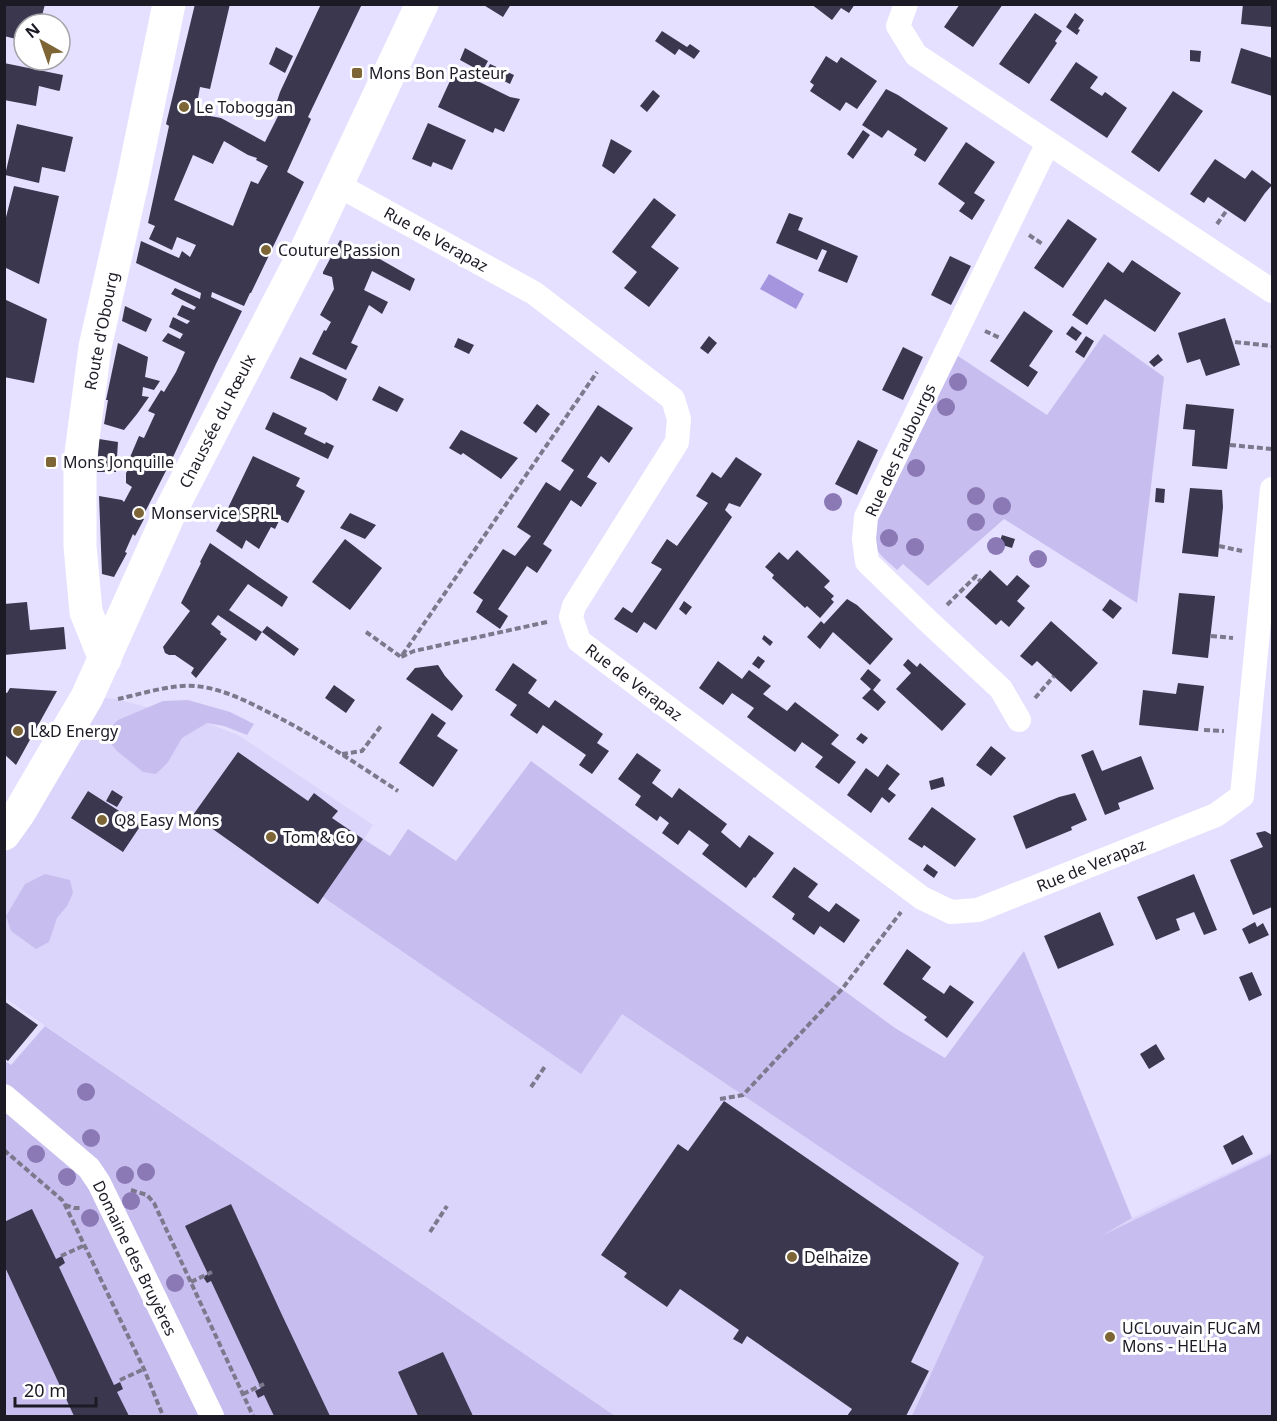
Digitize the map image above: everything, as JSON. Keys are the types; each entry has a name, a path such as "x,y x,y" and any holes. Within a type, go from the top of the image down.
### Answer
{"main road":[{"name":"Route d'Obourg","path":"105,659 86,612 80,546 80,461 95,347 170,4"},
{"name":"Chaussée du Rœulx","path":"4,834 19,813 87,697 172,508 307,248 422,4"}],"street":[{"path":"906,4 898,26 916,55 1272,291"},
{"name":"Rue des Faubourgs","path":"1019,720 1001,689 867,562 864,539 866,517 1048,143"},
{"name":"Rue de Verapaz","path":"336,184 534,293 673,399 679,419 677,442 574,606 571,617 579,641 922,898 951,912 978,910 1216,814 1242,796 1272,489"},
{"name":"Domaine des Bruyères","path":"4,1096 89,1168 106,1198 212,1416"}],"path":[{"path":"1235,342 1272,346"},
{"path":"401,657 611,351"},
{"path":"1230,444 1272,449"},
{"path":"929,622 976,576 980,581"},
{"path":"401,657 414,651 571,617"},
{"path":"366,632 401,657"},
{"path":"87,697 116,699 168,688 194,686 220,691 282,718 398,791"},
{"path":"342,754 362,751 381,726"},
{"path":"720,1099 743,1095 842,989 916,892"},
{"path":"531,1087 546,1065"},
{"path":"4,1150 62,1200 144,1369 163,1416"},
{"path":"106,1198 130,1190 147,1195 154,1203 253,1416"},
{"path":"430,1232 447,1206"},
{"path":"62,1256 85,1245"},
{"path":"192,1282 212,1272"},
{"path":"120,1380 144,1369"},
{"path":"243,1394 264,1384"}],"shaded area":[{"path":"769,274 804,294 796,309 760,289"},
{"path":"1104,334 1164,377 1137,603 1004,519 928,586 903,564 897,570 880,554 875,544 877,520 958,356 1047,415"},
{"path":"87,697 116,699 207,723 238,735 373,825 364,839 984,1257 1087,1243 1132,1218 1272,1152 1272,1416 615,1416 5,998 5,834"},
{"path":"188,700 230,712 254,724 247,735 224,726 207,723 182,738 168,762 156,774 143,772 117,751 108,740 109,729 118,720 163,701"},
{"path":"531,761 895,1028 945,1058 1024,951 1132,1218 1101,1236 1272,1154 1272,1416 912,1416 984,1257 622,1014 581,1074 323,897 363,839 390,856 408,829 456,861"},
{"path":"45,874 70,880 73,893 67,906 57,918 49,942 36,949 11,931 6,916 25,884"},
{"path":"45,1026 615,1416 5,1416 4,1060 11,1065"}],"building":[{"path":"4,4 45,4 43,12 12,12 12,38 4,36"},
{"path":"195,4 230,4 210,89 200,87 197,104 210,116 221,118 265,142 283,106 276,104 280,92 321,4 362,4 308,117 311,119 287,172 304,182 251,293 244,306 212,292 211,297 242,311 142,518 144,519 135,536 133,534 125,552 127,553 114,577 102,574 99,496 124,502 132,487 126,483 126,473 132,464 128,462 139,436 144,438 155,414 148,411 161,390 164,392 185,352 162,341 168,333 180,339 183,334 169,327 173,317 187,324 190,321 177,315 182,305 194,310 196,307 171,294 175,288 200,299 201,293 136,263 141,241 179,258 182,251 190,257 196,245 177,237 172,250 149,239 155,226 148,223 169,126 166,124","holes":["224,141 268,166 258,184 251,181 233,226 174,200 193,155 213,164"]},
{"path":"482,4 511,4 503,17"},
{"path":"811,4 855,4 849,13 841,8 832,20"},
{"path":"960,4 1003,4 973,47 944,27"},
{"path":"1243,4 1272,4 1272,27 1241,24"},
{"path":"1035,13 1062,31 1055,41 1057,43 1029,84 999,64"},
{"path":"1075,13 1084,20 1077,35 1066,27"},
{"path":"662,31 687,47 690,44 700,51 694,59 679,49 675,55 655,41"},
{"path":"276,47 293,56 285,73 269,64"},
{"path":"465,48 488,61 482,72 460,60"},
{"path":"1241,48 1272,58 1272,96 1231,83"},
{"path":"1190,50 1201,51 1200,62 1190,61"},
{"path":"826,56 837,63 841,57 877,81 857,109 846,102 840,111 810,91 814,85 810,82"},
{"path":"1076,62 1098,77 1090,88 1102,96 1105,92 1127,108 1107,138 1050,100"},
{"path":"4,63 12,65 12,72 48,72 63,75 59,91 39,86 36,106 4,100"},
{"path":"490,64 514,75 510,84 486,72"},
{"path":"455,70 510,97 520,99 504,132 495,128 493,133 438,107"},
{"path":"886,89 948,128 925,162 914,155 917,149 888,130 882,138 862,125"},
{"path":"653,90 660,96 647,112 640,106"},
{"path":"1173,91 1203,111 1159,172 1131,152"},
{"path":"428,123 466,140 452,170 433,162 431,167 412,159"},
{"path":"17,124 73,137 65,172 42,167 39,183 5,175"},
{"path":"863,130 870,135 853,159 847,154"},
{"path":"611,139 632,151 614,174 602,166"},
{"path":"966,142 995,162 974,193 985,200 972,220 959,211 965,203 938,184"},
{"path":"1215,159 1245,179 1252,170 1272,185 1245,222 1208,197 1204,203 1190,194"},
{"path":"14,186 59,196 39,284 4,267 4,225"},
{"path":"654,198 676,215 651,247 679,268 649,307 624,288 637,272 612,252"},
{"path":"789,213 803,218 798,230 858,256 847,283 818,271 827,251 822,249 817,260 776,243"},
{"path":"1068,219 1097,239 1063,288 1034,268"},
{"path":"340,240 415,279 410,291 372,271 364,290 388,302 382,314 369,305 351,343 358,346 346,370 312,354 324,330 326,331 331,322 320,315 334,289 332,277 323,272"},
{"path":"950,256 971,266 951,305 931,295"},
{"path":"1132,260 1181,293 1155,332 1105,299 1087,325 1072,315 1108,262 1123,273"},
{"path":"4,299 47,319 34,383 4,377"},
{"path":"125,306 152,319 146,332 122,321"},
{"path":"1024,311 1053,331 1029,366 1038,372 1028,387 990,361"},
{"path":"1225,318 1240,365 1206,376 1200,359 1187,363 1178,333"},
{"path":"1072,326 1082,333 1076,341 1066,334"},
{"path":"709,336 717,343 708,354 700,348"},
{"path":"1086,336 1094,341 1084,358 1075,352"},
{"path":"458,338 474,345 469,354 454,347"},
{"path":"118,343 148,357 145,377 160,381 154,390 143,387 142,396 149,397 124,430 104,424 108,400 106,400"},
{"path":"903,347 923,357 903,400 882,390"},
{"path":"1158,354 1163,360 1154,367 1149,362"},
{"path":"300,357 347,379 337,401 290,378"},
{"path":"379,386 404,399 397,412 372,400"},
{"path":"537,404 550,414 536,433 523,423"},
{"path":"1186,404 1234,409 1227,469 1192,466 1195,430 1183,429"},
{"path":"598,405 633,428 609,463 601,456 587,477 597,483 581,507 571,500 543,544 552,550 537,573 527,566 498,609 508,616 500,629 476,612 483,600 473,593 503,549 515,556 531,536 517,527 546,482 560,491 574,470 561,461"},
{"path":"273,412 307,428 304,434 334,446 328,459 265,429"},
{"path":"461,430 518,458 501,479 463,453 461,455 449,448"},
{"path":"99,439 118,442 116,472 97,472"},
{"path":"858,440 878,450 857,495 835,484"},
{"path":"253,456 300,478 296,486 305,491 288,523 280,519 275,529 271,527 259,549 246,540 242,549 216,531"},
{"path":"736,457 762,474 740,507 729,503 725,510 732,517 656,630 644,622 637,633 614,619 623,607 632,613 662,569 651,563 667,539 677,546 708,503 696,496 712,472 721,478"},
{"path":"1156,488 1165,489 1164,503 1155,502"},
{"path":"1190,488 1222,490 1223,507 1218,557 1182,553"},
{"path":"350,513 376,525 365,539 340,528"},
{"path":"1002,535 1015,539 1012,548 999,544"},
{"path":"345,539 382,568 350,610 312,582"},
{"path":"210,543 288,597 282,607 248,584 229,610 262,632 256,641 218,615 211,624 227,639 196,678 191,673 194,668 175,655 165,653 163,647 190,611 181,603"},
{"path":"797,550 830,581 824,587 834,596 831,599 834,602 820,618 807,606 805,608 772,578 774,575 765,567 779,552 788,560"},
{"path":"990,570 1007,586 1017,575 1030,586 1017,601 1025,608 1009,627 1001,620 996,625 965,597"},
{"path":"1179,593 1215,596 1208,658 1172,654"},
{"path":"847,599 857,605 893,639 870,665 833,632 820,649 807,637 821,621 824,624"},
{"path":"1110,599 1122,608 1113,619 1102,610"},
{"path":"684,601 692,607 686,615 679,609"},
{"path":"27,602 30,630 64,627 66,649 4,655 4,604"},
{"path":"1051,621 1098,663 1071,692 1037,661 1032,666 1020,656"},
{"path":"267,626 299,649 294,656 262,632"},
{"path":"764,635 773,642 770,646 762,639"},
{"path":"758,656 765,661 759,669 752,664"},
{"path":"908,659 917,667 920,663 966,704 942,731 896,689 911,673 903,665"},
{"path":"718,661 742,679 749,670 771,686 763,694 787,711 795,702 839,735 831,744 856,762 839,784 815,767 823,757 802,742 795,752 747,717 754,708 732,693 723,705 699,688"},
{"path":"513,663 537,680 528,693 549,708 555,700 603,734 597,743 609,751 592,774 579,765 586,755 543,725 537,734 510,715 517,705 495,690"},
{"path":"438,665 463,696 452,711 406,679 415,668"},
{"path":"868,669 881,680 873,690 886,702 878,711 862,698 871,689 860,679"},
{"path":"1178,683 1204,686 1198,731 1139,725 1143,690 1176,694"},
{"path":"334,685 355,700 346,713 325,698"},
{"path":"10,688 57,691 16,765 4,754 4,692 7,693"},
{"path":"432,713 446,723 437,736 458,750 433,787 399,763"},
{"path":"861,733 868,738 863,744 856,739"},
{"path":"991,746 1006,758 991,776 976,765"},
{"path":"1093,750 1102,771 1141,756 1154,789 1118,803 1120,809 1105,815 1081,755"},
{"name":"Tom & Co","path":"238,752 308,801 314,793 338,811 332,818 363,839 318,904 193,815"},
{"path":"637,753 661,770 652,783 672,798 679,788 727,824 721,832 740,848 749,835 774,853 746,888 702,854 709,845 689,830 678,845 662,833 669,823 660,816 657,821 635,805 641,796 618,779"},
{"path":"887,764 900,774 888,789 896,795 889,803 882,797 871,813 847,795 866,768 878,777"},
{"path":"943,777 945,786 931,790 929,781"},
{"path":"112,790 123,797 117,807 106,801"},
{"path":"88,791 141,825 123,852 71,818"},
{"path":"1075,793 1087,820 1071,827 1072,830 1026,849 1013,816 1059,797"},
{"path":"932,807 976,839 955,867 924,845 922,848 908,839"},
{"path":"1265,831 1272,835 1272,907 1253,915 1230,860 1263,847 1256,833"},
{"path":"927,864 938,872 934,878 923,870"},
{"path":"794,867 818,884 808,897 829,912 836,903 860,920 844,943 820,926 814,935 792,919 795,914 772,897"},
{"path":"1194,874 1217,930 1204,935 1194,912 1176,919 1180,930 1156,940 1137,897"},
{"path":"1100,912 1114,945 1058,969 1044,936"},
{"path":"1255,922 1257,927 1263,923 1269,935 1249,944 1242,929"},
{"path":"907,949 931,967 922,979 944,994 950,985 974,1002 947,1038 924,1020 927,1017 883,984"},
{"path":"1252,972 1262,995 1249,1001 1239,977"},
{"path":"4,1001 38,1025 8,1061 4,1058"},
{"path":"1156,1044 1165,1059 1149,1069 1140,1054"},
{"name":"Delhaize","path":"724,1101 959,1263 911,1362 929,1371 906,1416 847,1416 852,1409 747,1336 742,1344 733,1339 739,1330 680,1289 667,1307 624,1277 627,1273 601,1255 678,1144 688,1151"},
{"path":"1243,1135 1253,1154 1232,1165 1223,1146"},
{"path":"231,1204 330,1416 274,1416 264,1395 258,1398 255,1391 261,1388 211,1281 207,1283 203,1277 208,1274 185,1226"},
{"path":"32,1209 56,1259 62,1256 65,1263 59,1267 114,1385 120,1382 123,1389 117,1392 129,1416 74,1416 4,1265 4,1222"},
{"path":"443,1352 473,1416 418,1416 398,1372"}],"place":[{"name":"Mons Bon Pasteur","path":"357,73"},
{"name":"Le Toboggan","path":"184,107"},
{"name":"Couture Passion","path":"266,250"},
{"name":"Mons Jonquille","path":"51,462"},
{"name":"Monservice SPRL","path":"139,513"},
{"name":"L&D Energy","path":"18,731"},
{"name":"Q8 Easy Mons","path":"102,820"},
{"name":"Tom & Co","path":"271,837"},
{"name":"Delhaize","path":"792,1257"},
{"name":"UCLouvain FUCaM Mons - HELHa","path":"1110,1337"}]}
